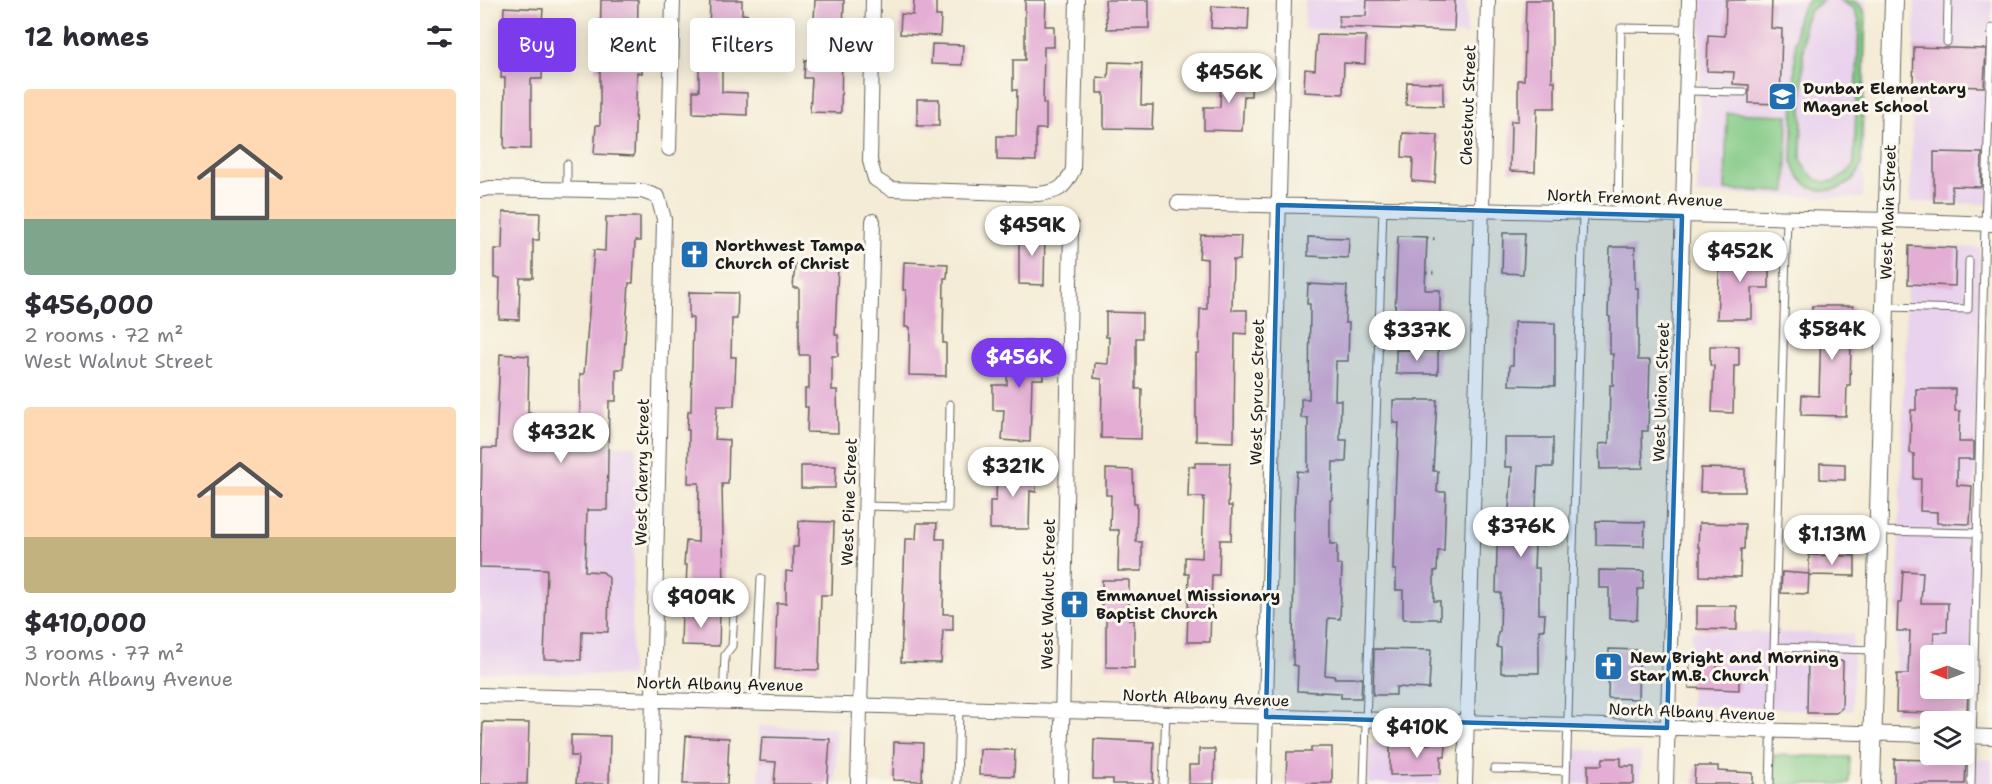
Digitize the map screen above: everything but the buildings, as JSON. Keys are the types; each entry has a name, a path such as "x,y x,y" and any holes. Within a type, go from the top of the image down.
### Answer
{"street":[{"path":"669,149 673,0"},
{"path":"873,0 870,161 874,179 891,189 1038,194 1055,192 1067,183 1072,170 1077,0"},
{"name":"West Spruce Street","path":"1264,784 1284,0"},
{"name":"Chestnut Street","path":"1465,784 1488,0"},
{"name":"West Union Street","path":"1666,784 1689,0"},
{"name":"West Main Street","path":"1871,784 1894,0"},
{"path":"480,190 490,188 567,190"},
{"name":"West Cherry Street","path":"567,190 642,191 658,197 664,219 651,784"},
{"name":"North Fremont Avenue","path":"1178,203 1988,224"},
{"name":"West Pine Street","path":"858,784 873,221"},
{"name":"West Walnut Street","path":"1061,784 1071,225"},
{"name":"North Albany Avenue","path":"480,695 1920,735"},
{"path":"1974,736 1992,737"}],"lane":[{"path":"1947,42 1948,0"},
{"path":"1618,214 1621,28 1688,29"},
{"path":"1974,657 1992,28"},
{"path":"1686,91 1744,92"},
{"path":"567,164 567,190"},
{"path":"1364,784 1383,208"},
{"path":"1566,784 1583,213"},
{"path":"1770,784 1787,219"},
{"path":"1885,308 1968,309 1969,261"},
{"path":"866,506 948,508 950,404"},
{"path":"1878,531 1977,534"},
{"path":"755,701 761,578"},
{"path":"723,700 724,655 732,646 734,613"},
{"path":"1775,647 1875,650"},
{"path":"957,784 959,707"},
{"path":"1164,784 1166,713"},
{"path":"1970,765 1971,784"},
{"path":"1494,769 1566,771"}],"path":[{"path":"1426,238 1436,239"},
{"path":"1426,273 1436,273"}],"highlighted area":[{"path":"1278,205 1682,216 1667,728 1266,717"}],"shaded area":[{"path":"1305,0 1466,0 1467,35 1304,29"},
{"name":"Dunbar Elementary Magnet School","path":"1702,0 1867,0 1863,198 1697,194"},
{"path":"1915,0 1992,0 1992,204 1910,202"},
{"path":"1908,245 1980,248 1971,645 1920,645 1920,699 1970,699 1970,711 1920,711 1920,714 1894,713"},
{"path":"480,444 636,446 631,676 480,672"},
{"path":"1692,631 1853,634 1852,711 1690,706"},
{"path":"759,726 836,728 835,784 759,784"},
{"path":"1369,743 1441,745 1440,784 1368,784"},
{"path":"1569,750 1641,752 1640,784 1568,784"},
{"path":"1892,756 1920,757 1920,765 1974,765 1974,759 1992,760 1992,784 1891,784"}],"green space":[{"path":"1808,0 1824,0 1810,10 1804,23 1801,158 1811,175 1825,182 1840,178 1854,164 1859,21 1853,8 1839,0 1855,2 1866,14 1861,164 1857,173 1844,186 1826,191 1808,185 1800,178 1792,161 1796,27 1798,16"},
{"path":"1727,113 1788,115 1786,192 1725,190"},
{"path":"1774,755 1850,757 1849,784 1773,784"}],"place":[{"name":"Dunbar Elementary Magnet School","path":"1782,97"},
{"name":"Northwest Tampa Church of Christ","path":"694,254"},
{"name":"Emmanuel Missionary Baptist Church","path":"1075,604"},
{"name":"New Bright and Morning Star M.B. Church","path":"1609,666"}]}
